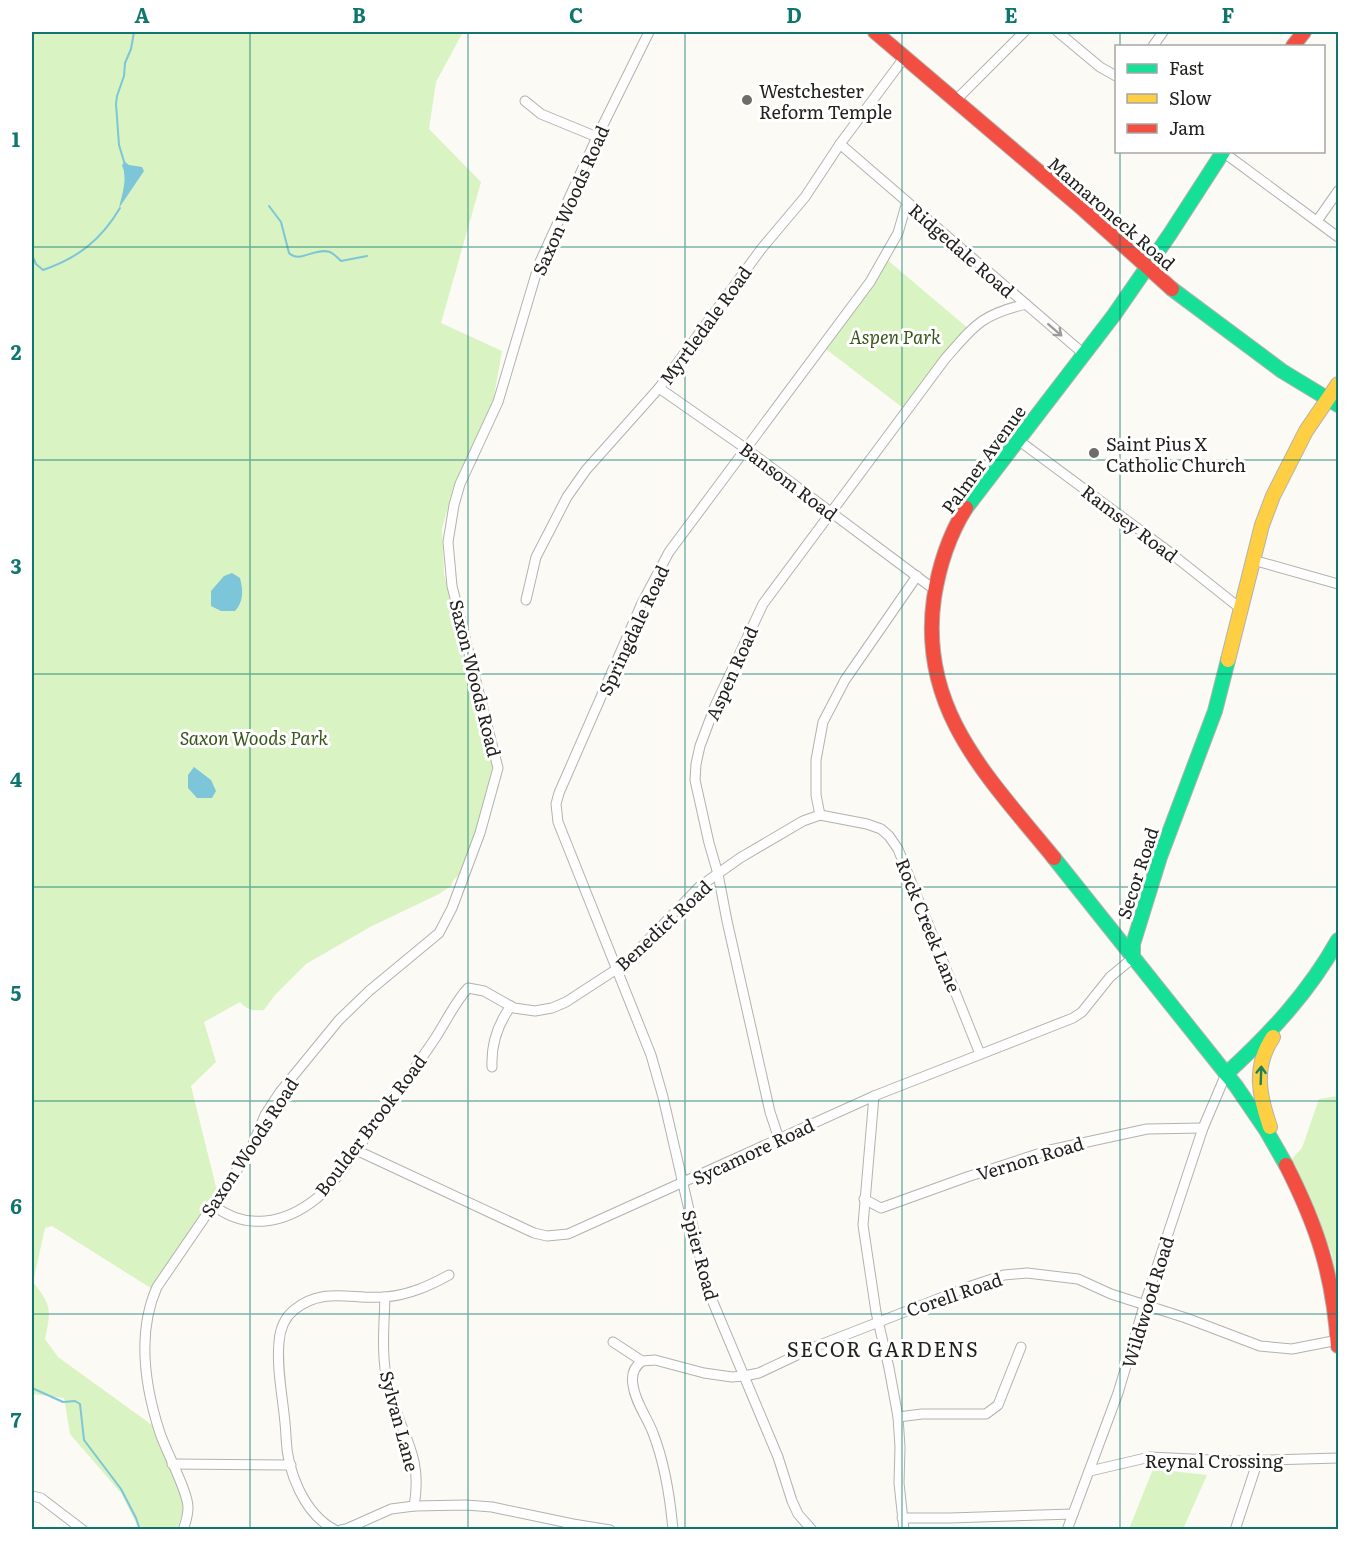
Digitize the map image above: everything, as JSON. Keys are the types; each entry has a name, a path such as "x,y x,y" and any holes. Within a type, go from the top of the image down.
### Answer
{"main road":[{"name":"Mamaroneck Road","path":"875,32 1084,210 1148,268 1236,338 1282,371 1333,402"},
{"path":"1294,45 1304,32"},
{"name":"Palmer Avenue","path":"1133,958 995,787 966,745 944,700 933,663 931,632 935,590 951,534 984,484 1085,355 1148,268 1222,153"},
{"name":"Secor Road","path":"1133,958 1133,944 1160,857 1215,711 1262,525 1273,496 1306,431 1333,402 1338,384"},
{"path":"1278,1152 1264,1110 1260,1070 1263,1052 1318,975 1338,940"},
{"path":"1133,958 1226,1074 1258,1117 1278,1152 1303,1203 1324,1257 1330,1281 1338,1346"},
{"path":"1226,1074 1296,1003"}],"street":[{"name":"Saxon Woods Road","path":"183,1530 187,1520 188,1505 171,1464 153,1409 144,1341 149,1310 157,1287 250,1151 265,1115 280,1092 339,1020 369,991 439,933 452,908 480,833 498,768 452,586 448,557 450,525 460,484 498,402 539,264 597,137 649,32"},
{"path":"955,101 1024,32"},
{"path":"1058,32 1100,67 1115,75"},
{"path":"1154,45 1163,32"},
{"name":"Myrtledale Road","path":"526,600 536,557 567,497 586,470 660,388 762,248 804,197 904,58"},
{"path":"525,101 541,114 597,137"},
{"name":"Ridgedale Road","path":"840,144 1085,355"},
{"path":"1224,153 1338,237"},
{"path":"1317,221 1338,191"},
{"name":"Springdale Road","path":"618,969 558,822 556,804 578,747 624,648 642,603 669,552 870,282 898,233 907,202"},
{"name":"Aspen Road","path":"779,1139 734,955 718,873 695,780 700,746 715,706 763,604 945,359 975,325 985,318 1026,304"},
{"name":"Bansom Road","path":"660,388 746,448 917,576"},
{"name":"Ramsey Road","path":"1018,440 1168,551 1241,609"},
{"path":"1253,560 1338,584"},
{"path":"820,815 816,795 816,760 823,722 845,680 917,576 935,590"},
{"name":"Benedict Road","path":"468,988 484,991 511,1006 535,1011 552,1008 566,1002 618,969 642,947 686,899 718,873 803,821 820,815"},
{"name":"Rock Creek Lane","path":"820,815 881,829 898,849 980,1054"},
{"name":"Sycamore Road","path":"356,1150 518,1226 547,1236 568,1234 874,1096 1073,1018 1082,1012 1110,977 1133,958"},
{"name":"Spier Road","path":"618,969 651,1055 663,1097 707,1288 778,1457 792,1501 798,1514 812,1530"},
{"name":"Boulder Brook Road","path":"213,1205 222,1212 258,1223 283,1218 316,1199 330,1186 356,1150 432,1042 458,999 468,988"},
{"path":"492,1067 492,1053 497,1029 511,1006"},
{"name":"Wildwood Road","path":"1067,1530 1118,1393 1144,1306 1203,1128 1226,1074"},
{"path":"874,1096 863,1225 878,1322 890,1368 897,1417 899,1484 904,1530"},
{"name":"Vernon Road","path":"864,1199 881,1208 1061,1147 1147,1129 1203,1128"},
{"name":"Corell Road","path":"613,1342 642,1361 655,1360 704,1373 732,1377 744,1376 759,1373 812,1347 1004,1275 1027,1273 1078,1279 1144,1306 1186,1318 1260,1346 1292,1348 1338,1340"},
{"path":"335,1530 327,1526 315,1514 294,1477 286,1442 280,1372 279,1342 283,1324 287,1316 305,1301 326,1296 385,1297 418,1291 449,1275"},
{"name":"Sylvan Lane","path":"385,1297 384,1356 388,1386 416,1465 417,1489 414,1506"},
{"path":"897,1417 922,1414 986,1414 998,1405 1021,1347"},
{"path":"642,1361 635,1367 634,1392 652,1430 663,1461 671,1505 672,1530"},
{"name":"Reynal Crossing","path":"1090,1471 1150,1457 1258,1460 1338,1458"},
{"path":"1235,1530 1258,1460"},
{"path":"171,1464 291,1465"},
{"path":"32,1496 41,1498 66,1515 82,1530"},
{"path":"341,1530 391,1509 414,1506 492,1507 610,1530"},
{"path":"902,1518 1073,1514"}],"green space":[{"name":"Saxon Woods Park","path":"32,32 463,32 436,82 429,129 481,182 441,323 502,351 493,402 453,488 442,529 444,574 485,738 493,761 485,808 459,876 454,879 451,886 439,894 370,927 306,964 275,995 264,1010 250,1009 240,1002 204,1022 216,1062 191,1086 217,1191 154,1290 52,1226 45,1228 33,1282 47,1303 49,1315 45,1339 58,1357 152,1425 185,1488 185,1505 177,1529 139,1529 121,1493 70,1434 64,1398 32,1394"},
{"name":"Aspen Park","path":"885,258 970,330 907,411 822,346"},
{"path":"1338,1096 1338,1293 1332,1254 1292,1159 1302,1148 1319,1099"},
{"path":"1153,1469 1207,1475 1183,1529 1129,1529"}],"water":[{"path":"125,162 142,167 144,171 119,208 124,181 122,165"},
{"path":"232,573 240,578 241,599 235,611 221,611 211,606 211,591 224,576"},
{"path":"194,767 211,780 216,791 212,798 197,798 188,788 188,775"}],"waterway":[{"path":"125,165 119,145 116,104 134,32"},
{"path":"269,206 281,222 289,253 293,256 324,251 330,252 341,261 367,256"},
{"path":"32,255 36,264 43,270 67,260 97,239 120,208"},
{"path":"32,1388 63,1402 75,1401 80,1404 84,1440 121,1489 140,1530"}],"traffic: fast":[{"path":"966,508 1114,315 1222,153"},
{"path":"1172,289 1282,371 1338,405"},
{"path":"1133,958 1133,944 1160,857 1215,711 1228,660"},
{"path":"1054,858 1236,1086 1266,1130 1286,1165"},
{"path":"1226,1074 1288,1012 1327,959 1338,940"}],"traffic: slow":[{"path":"1228,660 1262,525 1273,496 1306,431 1338,384"},
{"path":"1270,1127 1263,1104 1260,1070 1273,1037"}],"traffic: jam":[{"path":"875,32 1084,210 1172,289"},
{"path":"1294,45 1304,32"},
{"path":"966,508 946,551 934,598 932,638 937,675 948,708 983,770 1054,858"},
{"path":"1286,1165 1307,1210 1322,1252 1336,1320 1338,1346"}],"place":[{"name":"Westchester Reform Temple","path":"747,100"},
{"name":"Saint Pius X Catholic Church","path":"1094,453"}],"district":[{"name":"SECOR GARDENS","path":"883,1348"}]}
